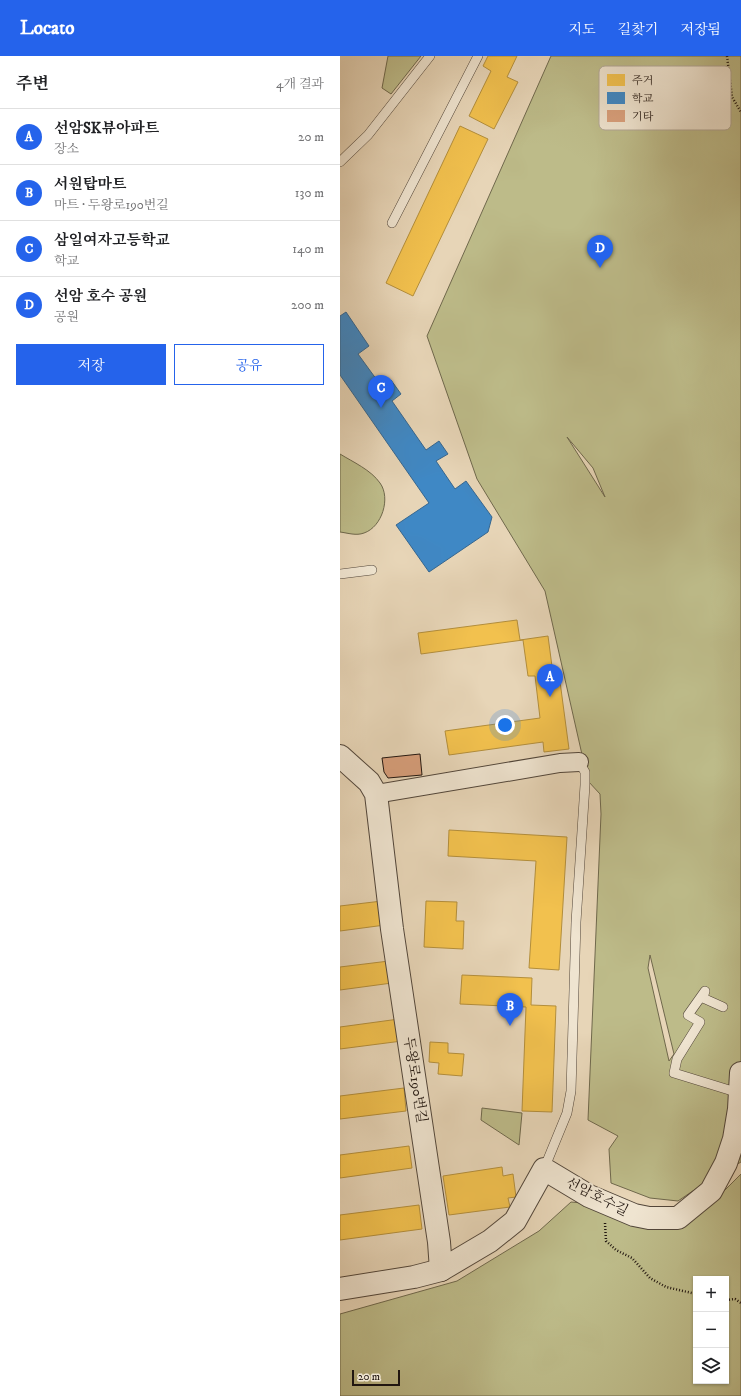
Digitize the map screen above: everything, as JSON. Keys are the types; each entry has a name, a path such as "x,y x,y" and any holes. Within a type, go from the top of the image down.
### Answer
{"street":[{"name":"두왕로190번길","path":"340,756 369,782 376,794 392,929 438,1234 441,1270"},
{"path":"376,794 560,763 579,762"},
{"name":"선암호수길","path":"544,1169 589,1196 616,1209 649,1218 678,1218 711,1191 726,1163 734,1139 739,1109 740,1083"},
{"path":"340,1289 414,1277 441,1270 490,1241 515,1221 544,1169"}],"lane":[{"path":"340,162 368,136 430,56"},
{"path":"392,222 478,56"},
{"path":"340,574 372,570"},
{"path":"544,1169 567,1112 571,1091 576,922 585,785 585,772 579,762"},
{"path":"723,1008 704,998 705,991 688,1015 700,1022 677,1059 674,1073 740,1083"}],"path":[{"path":"727,56 728,66"},
{"path":"731,89 732,97 741,112"},
{"path":"616,1209 605,1222 606,1241 616,1250 632,1258 650,1278 666,1288 693,1293"},
{"path":"729,1300 735,1299 741,1303"}],"shaded area":[{"path":"388,56 421,56 391,94 382,88"},
{"path":"551,56 741,56 741,1162 709,1180 678,1201 650,1198 611,1183 609,1149 618,1136 588,1120 601,814 600,794 588,781 545,591 477,479 427,336","holes":["567,437 593,468 605,497","650,955 674,1054 669,1061 648,968"]},
{"path":"340,454 372,474 380,483 385,496 383,511 376,525 370,530 361,534 340,532"},
{"path":"482,1108 522,1113 519,1145 481,1120"},
{"path":"741,1174 741,1396 340,1396 340,1314 457,1281 539,1231 571,1202 595,1204 650,1227 719,1196"}],"building: 주거":[{"path":"488,56 517,56 507,77 518,82 494,129 469,116 491,71 483,66"},
{"path":"460,126 488,139 413,296 386,283"},
{"path":"517,620 520,640 548,636 553,674 559,674 569,749 544,752 543,742 449,755 445,731 540,718 535,676 528,676 523,640 421,654 418,633"},
{"path":"449,830 567,837 559,970 529,968 536,861 448,856"},
{"path":"382,901 385,925 340,931 340,906"},
{"path":"426,901 457,902 456,921 464,921 463,949 424,947"},
{"path":"389,961 392,983 340,990 340,967"},
{"path":"462,975 532,978 531,1005 556,1006 552,1112 522,1111 526,1007 460,1004"},
{"path":"399,1019 402,1041 340,1049 340,1027"},
{"path":"430,1042 448,1043 448,1053 464,1054 462,1076 438,1074 439,1063 429,1062"},
{"path":"404,1088 406,1111 340,1119 340,1096"},
{"path":"409,1146 412,1168 340,1178 340,1155"},
{"path":"502,1167 503,1176 513,1174 516,1197 508,1198 510,1207 449,1215 443,1176"},
{"path":"419,1205 422,1229 340,1240 340,1215"}],"building: 학교":[{"path":"346,312 369,346 358,354 382,387 391,380 401,394 392,401 426,450 439,441 448,454 436,461 455,489 466,481 492,517 488,532 429,572 396,525 429,503 340,375 340,316"}],"building: 기타":[{"path":"420,754 422,775 388,778 384,772 382,758"}],"place":[{"name":"선암 호수 공원","path":"600,268"},
{"name":"삼일여자고등학교","path":"381,408"},
{"name":"선암SK뷰아파트","path":"550,697"},
{"name":"서원탑마트","path":"510,1026"}]}
